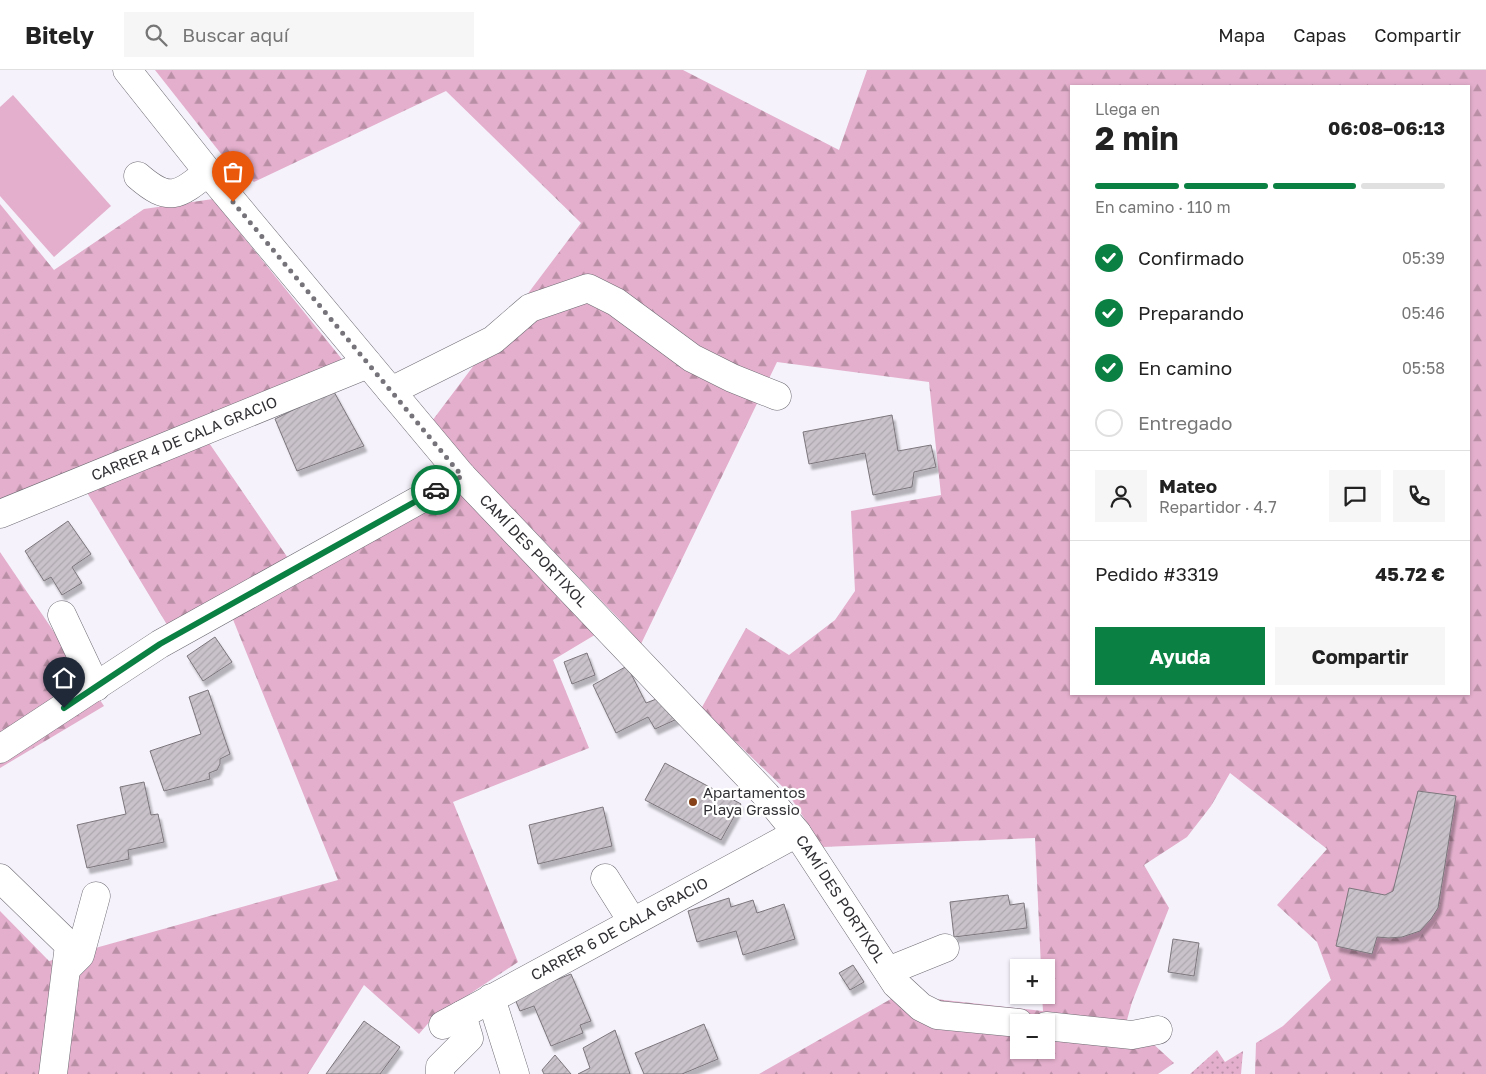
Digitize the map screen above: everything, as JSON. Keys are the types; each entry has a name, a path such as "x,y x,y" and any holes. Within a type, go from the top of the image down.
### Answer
{"street":[{"name":"CAMÍ DES PORTIXOL","path":"127,70 208,172 462,476 766,794 798,833 896,984 921,1006 938,1015 1010,1022"},
{"path":"138,176 152,188 164,193 173,194 190,186 208,172"},
{"path":"391,392 492,340 530,308 588,288 616,302 692,358 732,378 776,396"},
{"name":"CARRER 4 DE CALA GRACIO","path":"0,514 368,364"},
{"path":"0,750 160,644 462,476"},
{"path":"62,615 96,687"},
{"name":"CARRER 6 DE CALA GRACIO","path":"440,1074 440,1067 469,1038 453,1020 632,921 798,833"},
{"path":"0,878 69,945 53,1074"},
{"path":"605,878 632,921"},
{"path":"66,969 80,955 96,896"},
{"path":"888,971 945,948"},
{"path":"491,998 515,1074"},
{"path":"1055,1027 1132,1035 1158,1030"}],"green space":[{"path":"155,70 683,70 839,150 867,70 1486,70 1486,1074 1255,1074 1256,1043 1283,1026 1331,980 1317,942 1277,905 1327,849 1230,773 1211,806 1187,837 1144,865 1169,908 1132,1002 1127,1020 1174,1063 1158,1074 759,1074 912,987 935,999 1043,1011 1043,1004 1055,1004 1055,959 1041,959 1035,838 823,847 785,789 701,709 746,628 789,655 835,620 855,591 851,511 941,495 929,382 777,362 641,644 481,476 432,421 581,223 446,91 254,182 222,155"},
{"path":"13,95 111,206 54,257 0,196 0,107"},
{"path":"213,199 345,363 194,421 290,561 169,628 77,476 0,506 0,204 54,270 144,209"},
{"path":"463,491 598,633 553,660 589,748 453,802 518,962 432,1019 419,1034 364,985 308,1074 0,1074 0,911 49,961 338,880 232,617"},
{"path":"0,552 104,706 0,768"},
{"path":"1217,1050 1225,1062 1243,1051 1241,1074 1190,1074"}],"building":[{"path":"333,390 364,446 297,471 275,419"},
{"path":"892,415 898,451 931,445 936,467 914,472 912,487 873,495 865,453 809,464 803,432"},
{"path":"68,521 91,554 72,567 82,583 62,595 51,577 44,581 25,551"},
{"path":"215,637 232,662 203,681 187,656"},
{"path":"587,653 595,675 572,684 564,662"},
{"path":"627,666 646,703 659,698 677,719 655,729 648,717 616,733 593,685"},
{"path":"208,690 230,754 220,759 217,770 209,773 210,779 164,791 150,751 201,734 189,697"},
{"name":"Apartamentos Playa Grassio","path":"665,763 741,804 721,840 645,800"},
{"path":"144,782 151,815 158,814 164,842 128,850 129,859 87,868 77,825 126,814 120,787"},
{"path":"1418,791 1456,796 1438,908 1420,931 1402,937 1377,937 1372,954 1336,946 1349,888 1385,895 1393,891"},
{"path":"603,807 612,846 538,864 529,825"},
{"path":"1008,895 1010,905 1024,903 1027,928 954,937 950,902"},
{"path":"729,898 731,907 753,900 757,913 784,904 795,939 743,955 736,931 697,942 688,911"},
{"path":"1173,939 1199,943 1194,976 1168,972"},
{"path":"853,965 864,982 850,990 839,973"},
{"path":"571,974 591,1021 580,1025 583,1033 551,1046 534,1006 520,1011 512,992"},
{"path":"364,1021 400,1047 380,1074 326,1074"},
{"path":"704,1024 718,1059 682,1074 644,1074 635,1053"},
{"path":"615,1030 630,1074 578,1074 590,1068 583,1048"},
{"path":"555,1055 571,1074 544,1074 542,1070"}],"way so far":[{"path":"233,202 462,476 436,490"}],"place":[{"name":"Apartamentos Playa Grassio","path":"693,802"}],"route":[{"path":"64,708 160,644 436,490"}]}
